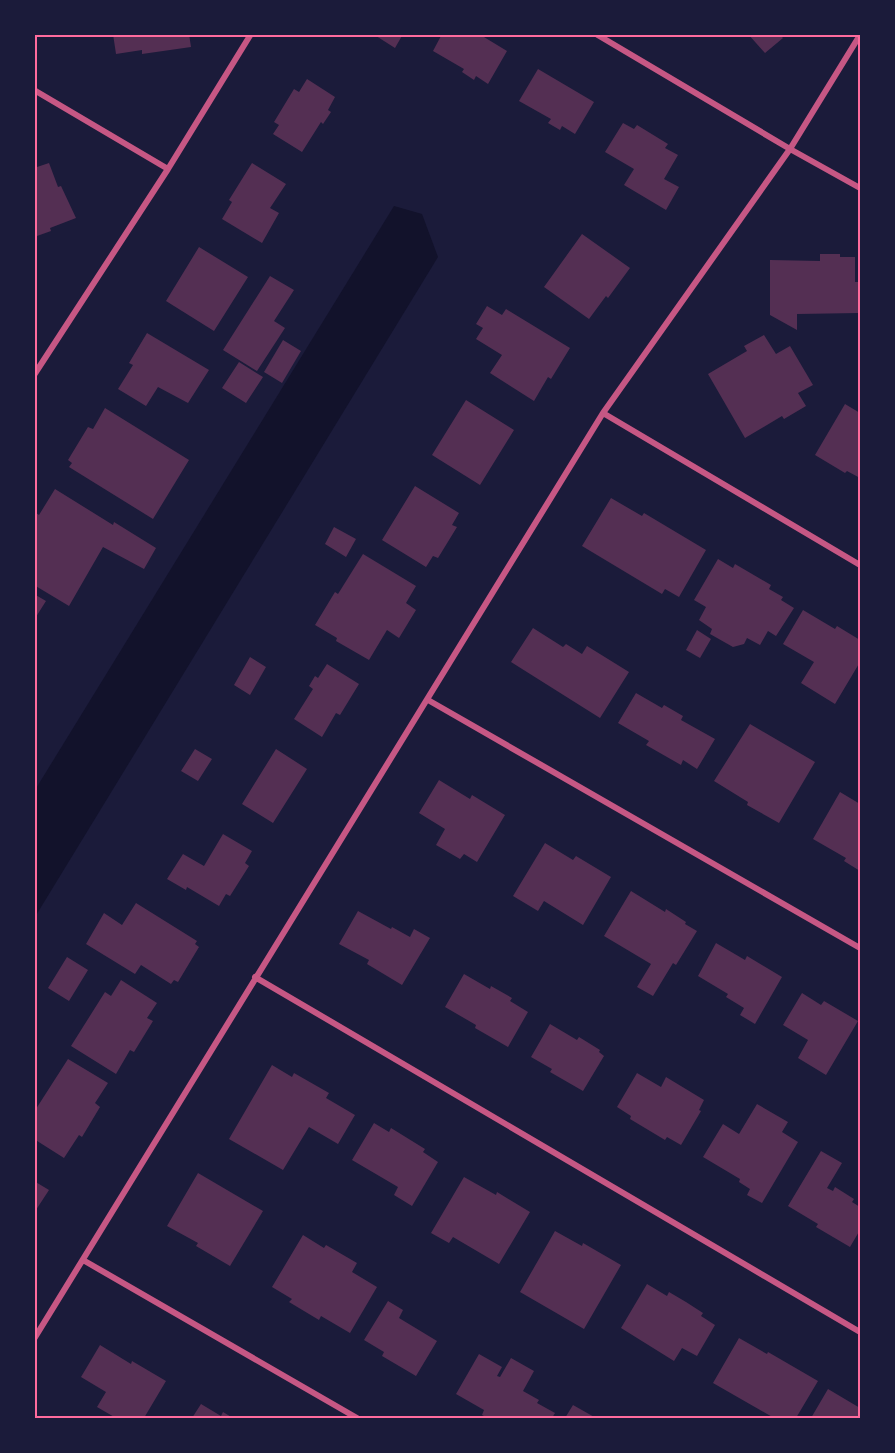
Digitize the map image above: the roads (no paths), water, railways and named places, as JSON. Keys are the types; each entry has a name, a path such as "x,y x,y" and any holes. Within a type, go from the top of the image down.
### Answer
{"street":[{"path":"34,375 168,169 251,34"},
{"path":"597,34 790,149 861,188"},
{"path":"34,1339 603,413 790,149 861,35"},
{"path":"34,90 168,169"},
{"path":"603,413 861,566"},
{"path":"428,700 861,948"},
{"path":"255,977 861,1332"},
{"path":"83,1260 357,1419"}]}
